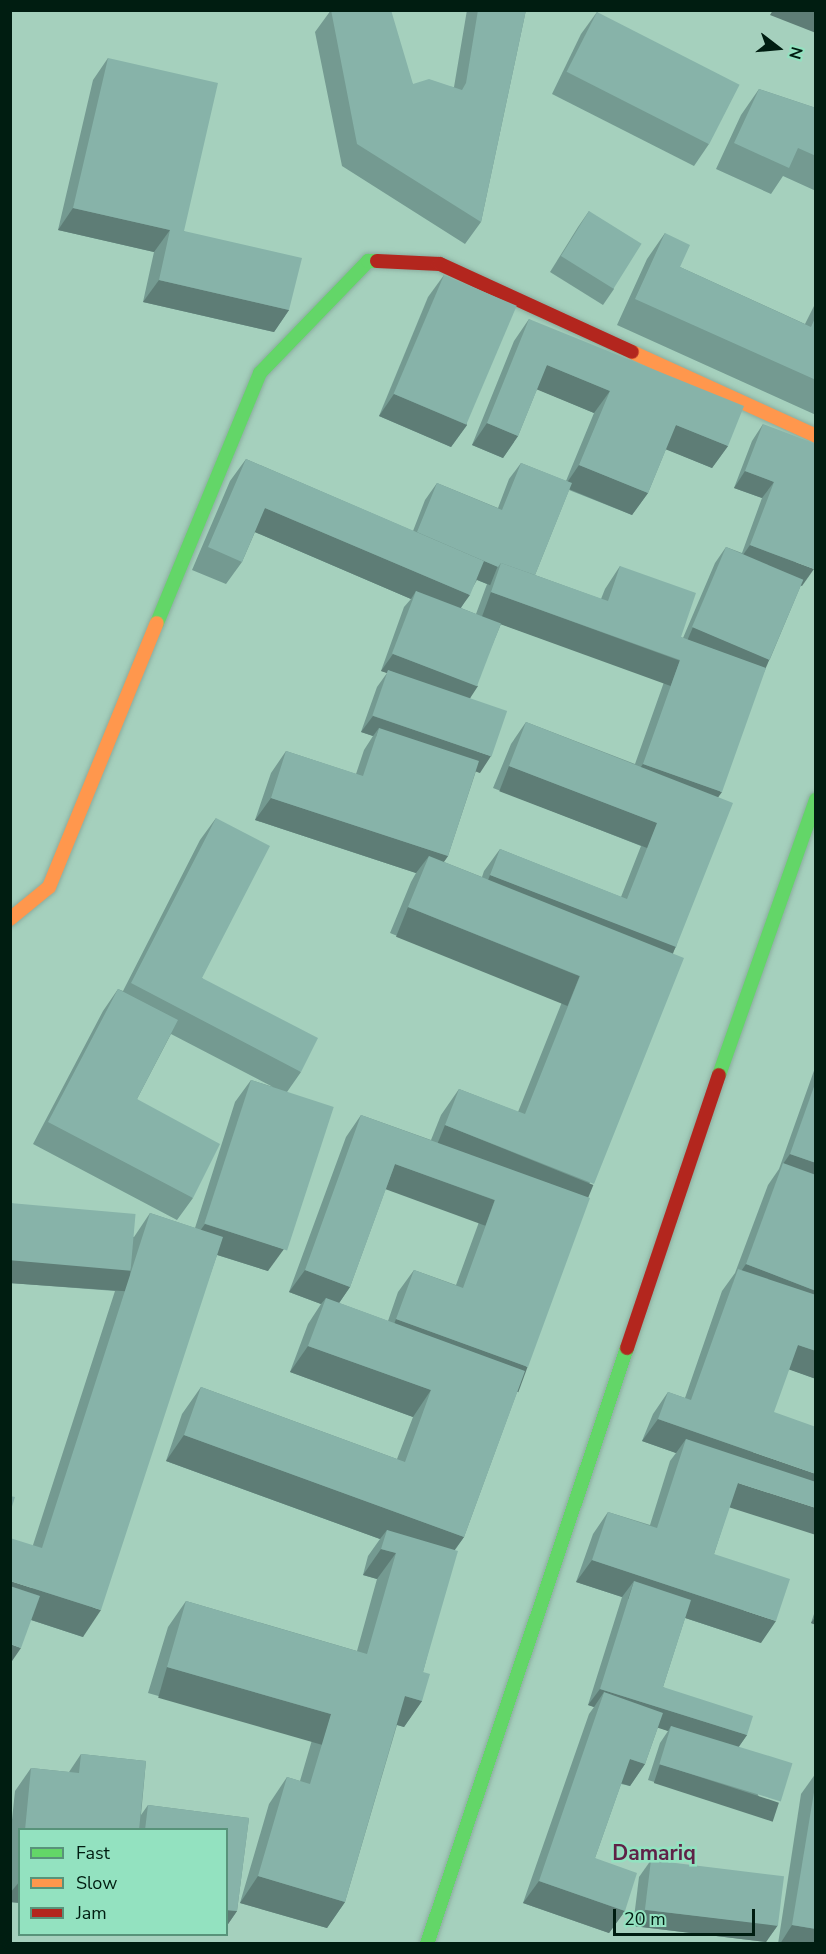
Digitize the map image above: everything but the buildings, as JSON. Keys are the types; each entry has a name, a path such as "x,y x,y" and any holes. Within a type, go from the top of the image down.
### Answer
{"street":[{"path":"10,920 50,888 260,373 368,261 441,264 816,436"},
{"path":"427,1944 685,1173 816,800"}],"traffic: fast":[{"path":"157,623 260,373 368,261 377,261"},
{"path":"719,1075 816,800"},
{"path":"427,1944 627,1348"}],"traffic: slow":[{"path":"632,352 816,436"},
{"path":"10,919 49,887 157,623"}],"traffic: jam":[{"path":"377,261 440,264 632,352"},
{"path":"627,1348 719,1075"}],"district":[{"name":"Damariq","path":"654,1853"}]}
